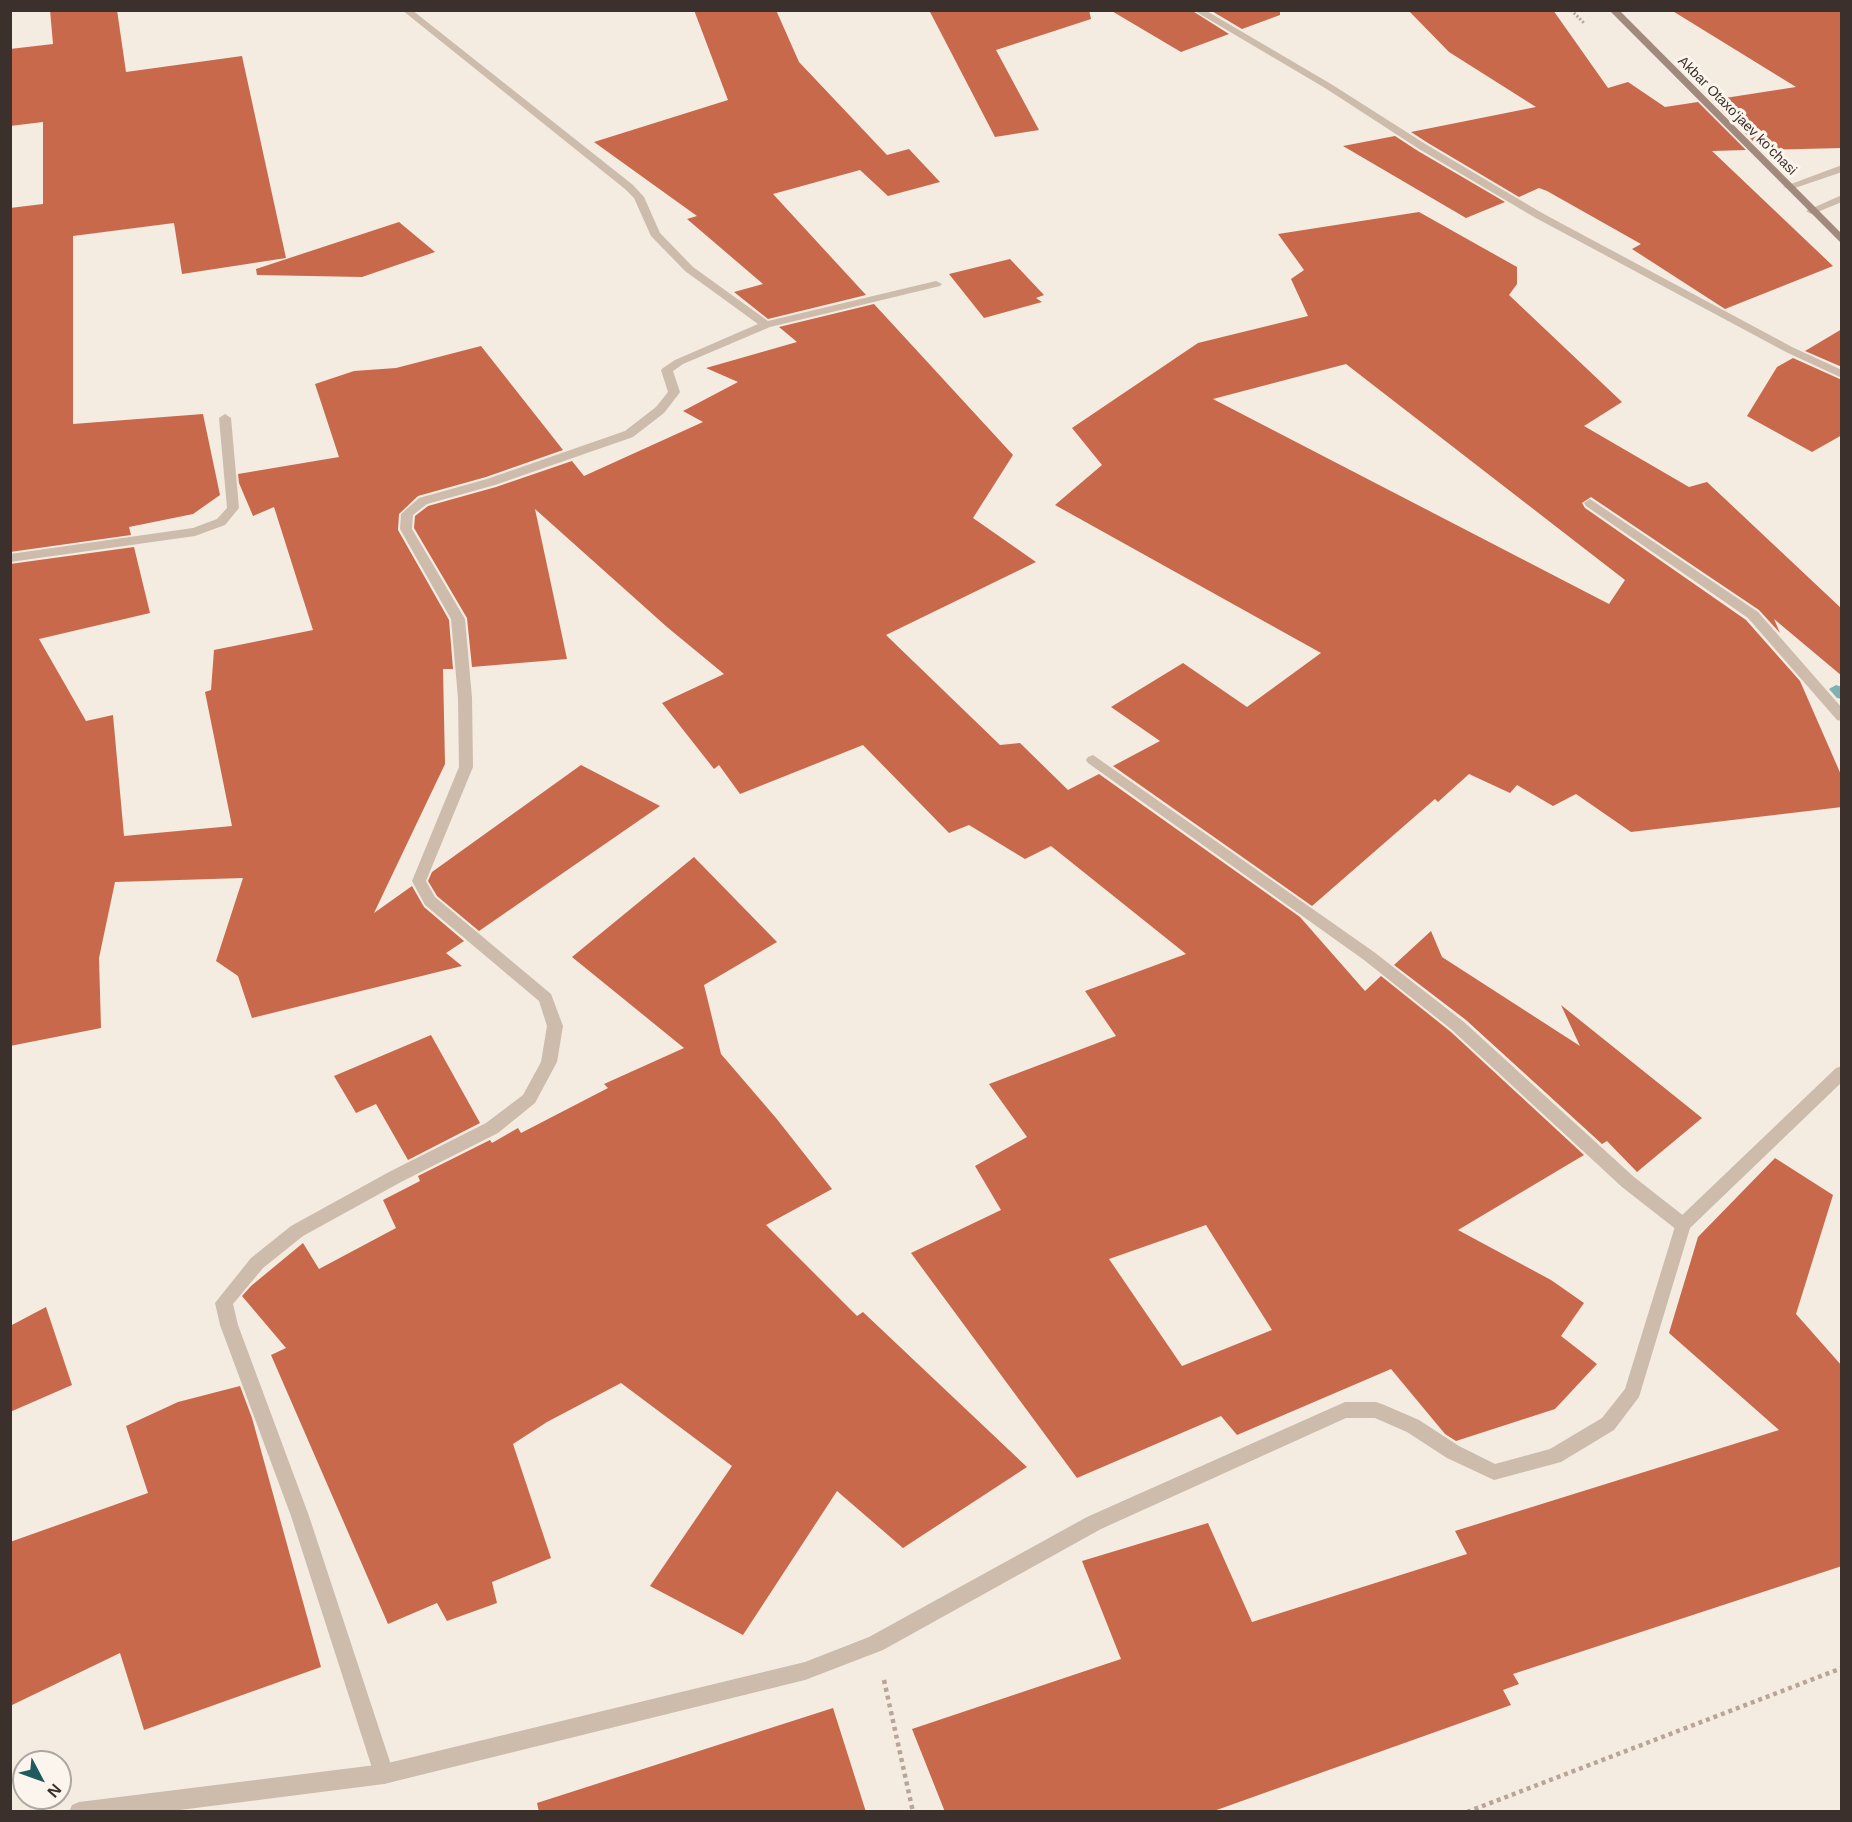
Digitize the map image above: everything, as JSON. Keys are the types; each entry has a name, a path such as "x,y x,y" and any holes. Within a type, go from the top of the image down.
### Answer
{"street":[{"path":"406,10 629,187 639,197 656,234 689,269 766,325"},
{"path":"1197,10 1328,86 1423,147 1538,215 1790,350 1842,375"},
{"name":"Akbar Otaxo‘jaev ko‘chasi","path":"1613,10 1842,241"},
{"path":"1788,187 1842,168"},
{"path":"1811,211 1842,198"},
{"path":"384,1774 300,1516 228,1325 224,1304 257,1263 297,1231 395,1177 492,1128 529,1099 549,1062 555,1026 546,998 430,902 419,881 466,767 465,698 458,619 406,530 407,514 423,501 491,482 629,434 660,410 674,392 667,370 679,362 766,325 936,284"},
{"path":"10,558 195,532 220,522 233,508 225,418"},
{"path":"1590,503 1753,615 1842,717"},
{"path":"1093,760 1370,956 1458,1026 1629,1182 1683,1225"},
{"path":"79,1812 384,1774 805,1671 876,1644 1094,1523 1345,1410 1376,1410 1413,1426 1453,1452 1494,1472 1556,1456 1608,1424 1633,1392 1683,1225 1842,1072"}],"path":[{"path":"876,1644 913,1812"},
{"path":"1467,1812 1842,1668"}],"building":[{"path":"50,10 117,10 126,72 242,56 286,258 182,274 174,223 73,236 73,424 203,414 220,495 193,514 129,527 131,535 10,552 10,208 43,204 43,122 10,126 10,49 53,44"},
{"path":"694,10 776,10 799,62 887,155 909,149 940,182 888,196 860,170 773,194 866,295 768,319 734,292 763,284 687,219 697,216 594,142 728,100"},
{"path":"929,10 1089,10 1091,19 996,50 1039,130 995,137"},
{"path":"1110,10 1191,10 1229,34 1181,52"},
{"path":"1210,10 1280,10 1280,15 1242,29"},
{"path":"1408,10 1553,10 1608,88 1628,82 1665,107 1698,102 1746,150 1712,151 1833,266 1725,309 1632,249 1641,244 1547,191 1539,188 1519,197 1428,143 1411,132 1536,107 1449,52"},
{"path":"1671,10 1842,10 1842,148 1762,150 1712,100 1796,87"},
{"path":"1395,136 1505,202 1466,218 1343,146"},
{"path":"1419,212 1517,267 1517,284 1509,295 1622,402 1584,426 1689,487 1707,482 1842,609 1842,676 1774,619 1780,633 1759,610 1591,497 1582,503 1585,508 1746,620 1800,681 1842,777 1842,807 1631,832 1576,794 1553,806 1517,785 1510,793 1469,774 1438,802 1435,799 1312,906 1113,766 1160,741 1111,707 1183,663 1247,707 1321,653 1055,505 1102,465 1072,428 1198,343 1308,316 1291,279 1304,270 1278,234","holes":["1346,364 1625,580 1609,604 1213,399"]},
{"path":"399,222 435,252 362,277 257,275 256,269"},
{"path":"1010,259 1044,295 1036,298 1042,302 984,318 949,274"},
{"path":"874,304 1013,455 973,518 1036,562 886,635 1000,745 1020,743 1068,790 1099,774 1300,917 1365,991 1381,976 1451,1032 1584,1155 1458,1230 1551,1280 1584,1303 1561,1336 1597,1364 1555,1409 1456,1441 1445,1434 1391,1369 1237,1435 1221,1416 1077,1478 911,1253 1001,1210 975,1166 1027,1137 989,1084 1116,1036 1085,991 1186,954 1051,846 1025,859 969,825 949,833 863,745 740,794 719,765 714,769 662,703 724,674 667,627 535,509 567,659 472,667 467,618 414,528 415,516 428,506 496,487 572,461 584,476 703,422 683,411 738,382 706,368 797,342 779,327","holes":["1206,1225 1272,1330 1182,1366 1109,1259"]},
{"path":"1842,329 1842,367 1805,351"},
{"path":"481,346 563,450 486,477 418,496 399,514 398,530 449,620 453,669 443,669 445,764 374,913 412,886 424,907 464,941 446,953 462,966 252,1018 238,976 216,961 243,878 115,882 99,958 101,1028 10,1046 10,564 134,547 150,613 39,639 86,721 113,715 124,836 232,826 205,692 211,690 214,650 313,630 274,507 253,516 239,483 238,474 339,457 315,384 354,371 396,368"},
{"path":"1793,358 1842,380 1842,435 1812,452 1747,416 1777,367"},
{"path":"581,765 660,806 479,931 437,896 428,881 432,872"},
{"path":"694,857 777,942 704,985 721,1054 776,1118 832,1189 766,1225 857,1316 863,1312 1027,1467 903,1548 837,1491 743,1635 650,1586 732,1466 621,1383 547,1422 513,1444 551,1558 492,1582 497,1603 447,1621 437,1603 388,1624 271,1355 286,1348 242,1296 303,1243 319,1269 396,1228 383,1200 420,1181 418,1176 490,1140 492,1143 518,1128 521,1133 608,1088 604,1084 684,1048 572,957"},
{"path":"1431,931 1442,957 1580,1046 1561,1005 1702,1118 1637,1172 1607,1141 1602,1144 1466,1020 1394,965"},
{"path":"431,1035 480,1123 408,1160 376,1104 356,1113 334,1076"},
{"path":"1775,1158 1833,1195 1796,1314 1842,1366 1842,1566 1513,1674 1519,1684 1503,1690 1511,1705 1211,1812 945,1812 912,1729 1121,1659 1082,1561 1208,1523 1252,1622 1467,1554 1455,1531 1779,1430 1669,1333 1698,1237"},
{"path":"46,1307 72,1385 10,1412 10,1326"},
{"path":"240,1386 252,1418 321,1667 144,1730 120,1653 10,1706 10,1542 148,1493 126,1426 178,1402"},
{"path":"833,1708 866,1812 539,1812 537,1803"}],"waterway":[{"path":"1836,689 1842,695"}]}
